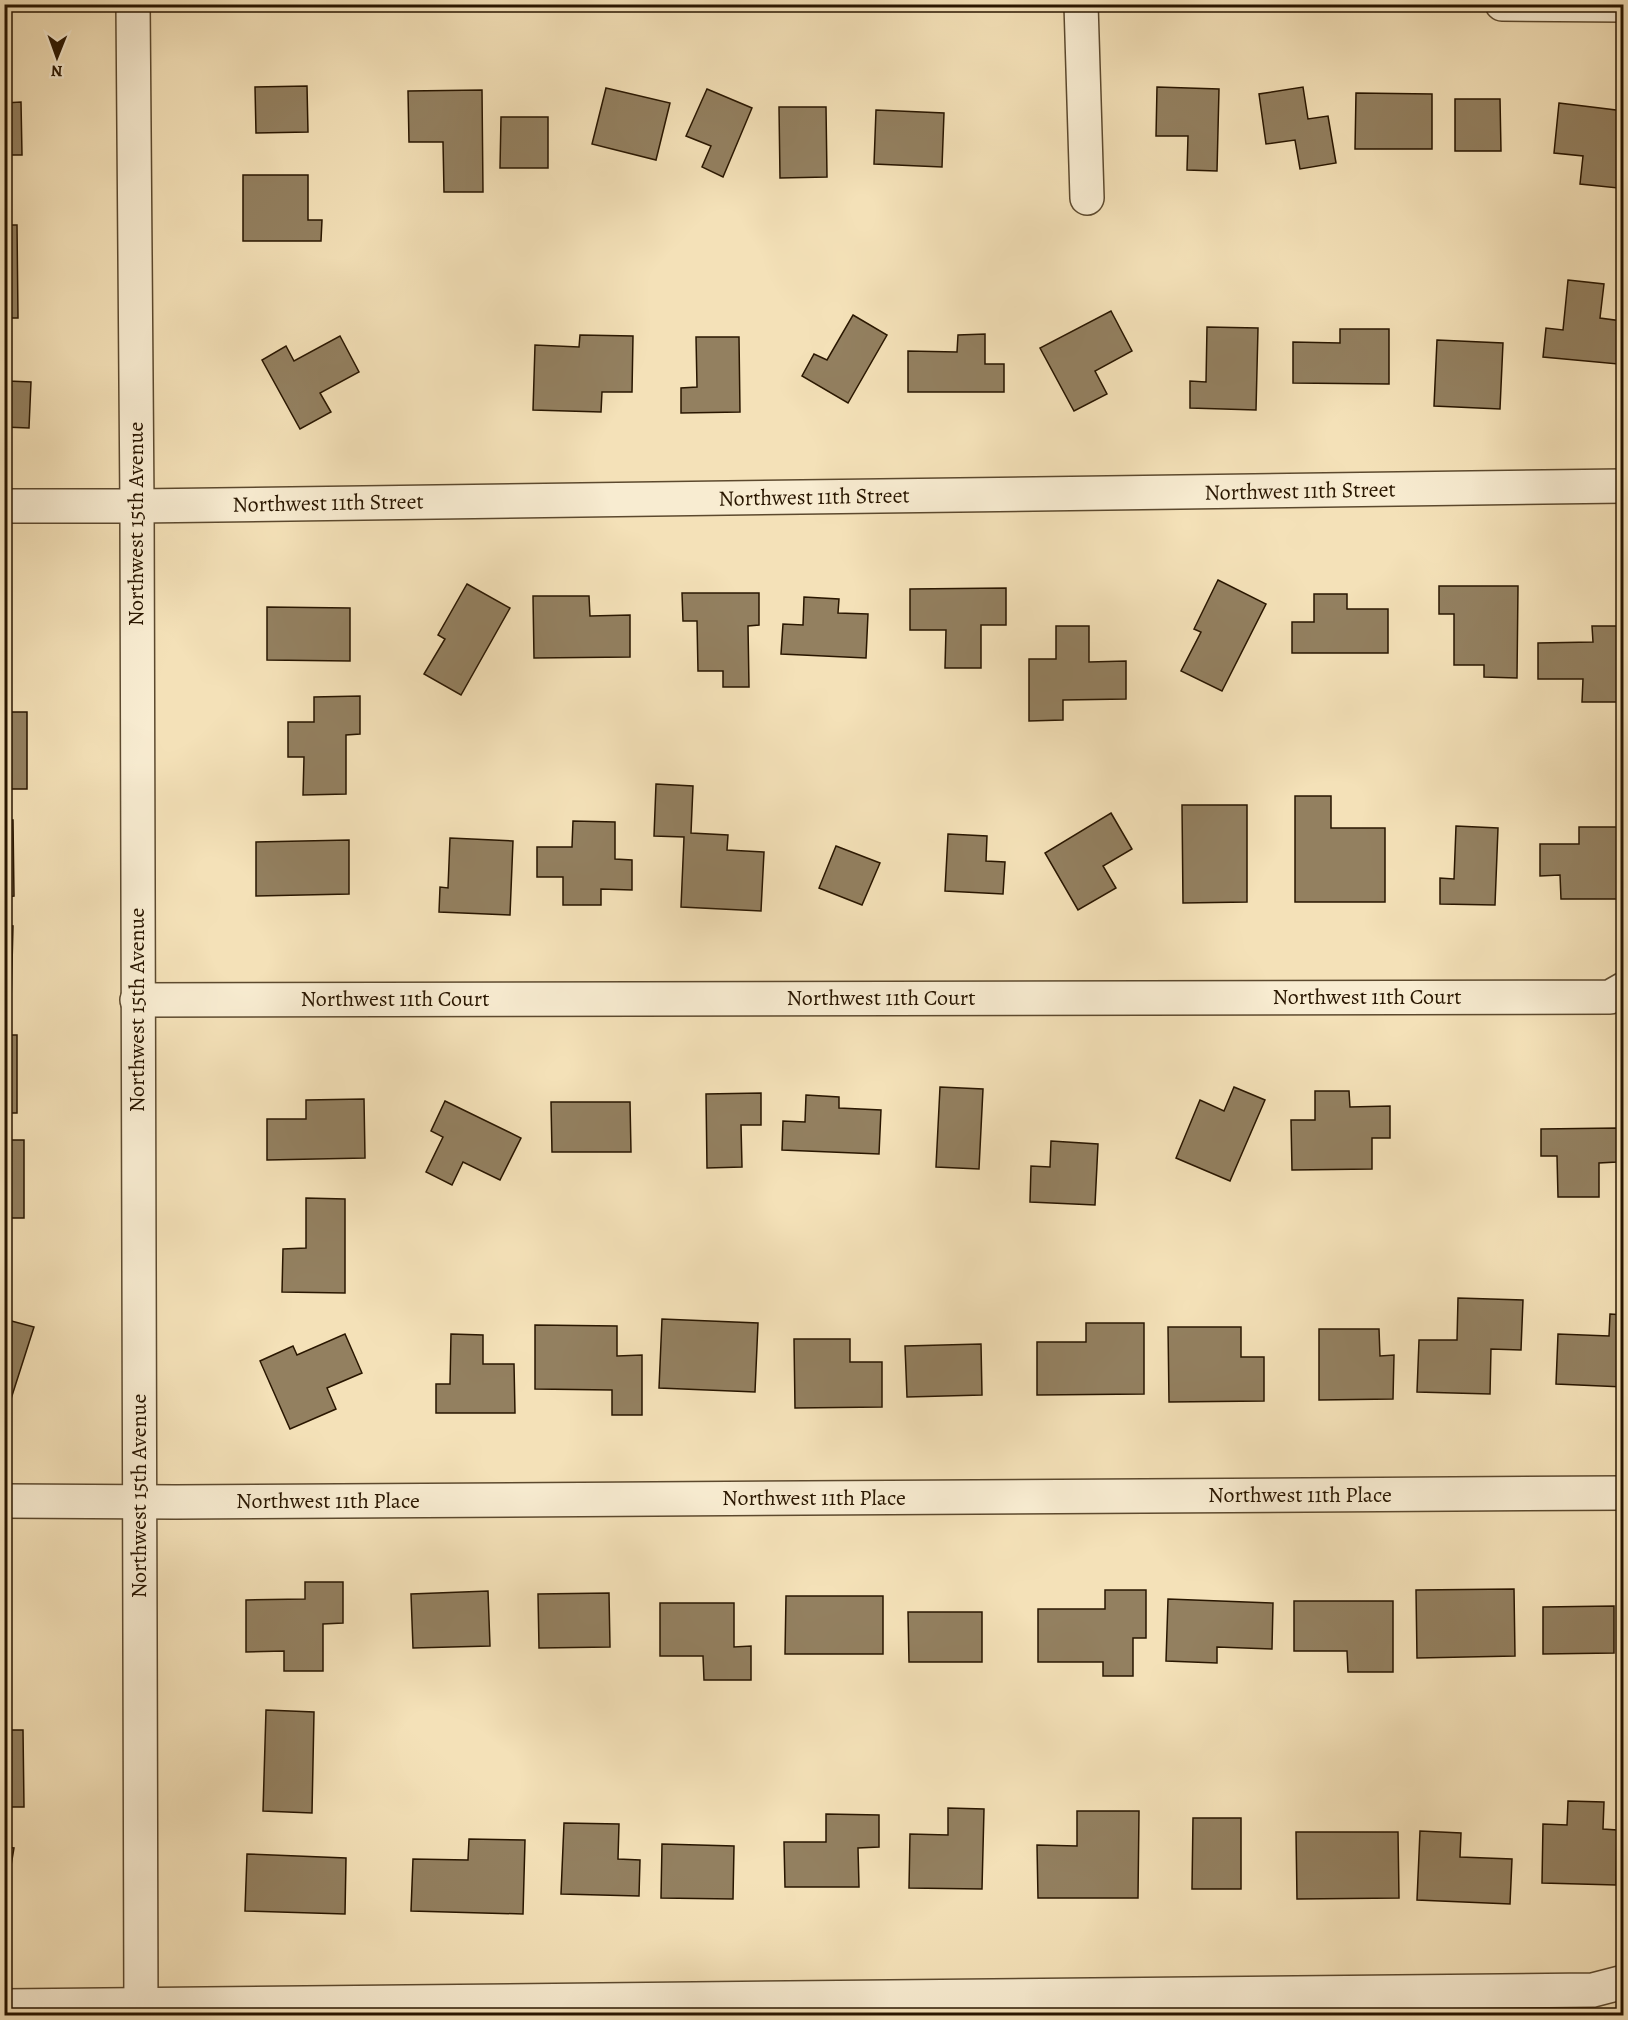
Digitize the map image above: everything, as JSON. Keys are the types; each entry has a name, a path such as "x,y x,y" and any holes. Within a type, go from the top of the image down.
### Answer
{"street":[{"name":"Northwest 15th Avenue","path":"133,4 137,506 141,2010"},
{"path":"1081,4 1087,198"},
{"path":"1502,4 1623,5"},
{"name":"Northwest 11th Street","path":"4,506 1623,486"},
{"name":"Northwest 11th Court","path":"137,1000 1610,997 1623,989"},
{"name":"Northwest 11th Place","path":"4,1501 1623,1493"},
{"path":"4,2006 141,2010 1593,1990 1623,1982"}],"building":[{"path":"307,86 308,132 256,133 255,87"},
{"path":"1157,87 1219,89 1217,171 1187,170 1188,136 1156,136"},
{"path":"1303,87 1308,119 1328,116 1336,163 1300,169 1295,140 1266,144 1259,94"},
{"path":"606,88 670,103 656,160 592,144"},
{"path":"707,89 752,108 723,177 702,167 711,146 686,136"},
{"path":"482,90 483,192 444,192 443,142 409,142 408,91"},
{"path":"1356,93 1432,94 1432,149 1355,149"},
{"path":"1455,99 1500,99 1501,151 1455,151"},
{"path":"21,102 22,155 4,155 4,103"},
{"path":"1559,103 1624,111 1624,138 1618,188 1580,184 1583,156 1554,153"},
{"path":"779,107 826,107 827,177 780,178"},
{"path":"876,110 944,113 942,167 874,164"},
{"path":"501,117 548,117 548,168 500,168"},
{"path":"243,175 308,175 308,220 322,220 321,241 243,241"},
{"path":"4,225 17,225 18,318 4,318"},
{"path":"1568,280 1604,284 1600,318 1622,321 1618,364 1543,357 1546,328 1563,330"},
{"path":"1111,311 1132,351 1095,371 1107,394 1074,411 1040,348"},
{"path":"853,315 887,335 848,403 802,376 814,354 827,360"},
{"path":"1207,327 1258,328 1256,410 1190,408 1190,381 1206,382"},
{"path":"1340,329 1389,329 1389,384 1293,383 1293,342 1340,343"},
{"path":"985,334 985,364 1004,364 1004,392 908,392 908,351 957,352 958,335"},
{"path":"580,335 633,336 632,392 602,392 601,412 533,410 535,345 579,347"},
{"path":"340,336 359,372 320,393 331,412 300,429 262,360 286,346 294,361"},
{"path":"696,337 739,337 740,412 681,413 681,388 697,387"},
{"path":"1437,340 1503,343 1500,409 1434,406"},
{"path":"4,349 10,349 8,381 31,382 29,428 4,427"},
{"path":"1218,580 1266,604 1222,691 1181,671 1201,632 1194,629"},
{"path":"467,584 510,608 461,695 424,674 445,639 438,635"},
{"path":"1439,586 1518,586 1517,678 1484,677 1484,665 1454,665 1454,614 1439,614"},
{"path":"1006,588 1006,625 981,625 981,668 945,668 946,630 910,630 910,589"},
{"path":"682,593 759,593 759,625 748,626 749,687 723,687 723,671 698,671 697,621 683,621"},
{"path":"1314,594 1347,594 1347,609 1388,609 1388,653 1292,653 1292,622 1314,622"},
{"path":"533,596 589,596 590,616 630,615 630,657 534,658"},
{"path":"804,597 839,599 838,613 868,614 866,658 781,654 783,624 803,625"},
{"path":"4,598 7,598 8,675 4,675"},
{"path":"267,607 350,608 350,661 267,660"},
{"path":"1056,626 1089,626 1089,662 1126,661 1126,699 1063,700 1063,720 1029,721 1029,659 1056,659"},
{"path":"1592,626 1618,626 1618,702 1582,702 1583,679 1538,679 1538,643 1593,642"},
{"path":"360,696 360,734 346,735 346,794 303,795 304,757 288,757 288,722 314,722 314,697"},
{"path":"4,712 27,712 27,789 4,789"},
{"path":"656,784 693,786 691,833 728,835 727,850 764,852 761,911 681,907 684,837 654,836"},
{"path":"1295,796 1331,796 1331,828 1385,828 1385,902 1295,902"},
{"path":"1182,805 1247,805 1247,902 1183,903"},
{"path":"1111,813 1132,849 1103,866 1116,888 1078,910 1045,853"},
{"path":"4,820 13,820 14,896 4,897"},
{"path":"573,821 615,822 615,859 632,860 632,890 601,889 601,905 563,905 563,877 537,877 537,847 572,847"},
{"path":"1456,826 1498,828 1495,905 1440,904 1440,878 1454,879"},
{"path":"1579,827 1618,827 1619,864 1624,864 1624,899 1561,899 1560,875 1540,876 1540,844 1579,844"},
{"path":"948,834 987,836 986,861 1005,862 1003,894 945,891"},
{"path":"450,838 513,841 510,915 439,912 440,887 448,888"},
{"path":"349,840 349,894 256,896 256,842"},
{"path":"836,846 880,863 862,905 819,888"},
{"path":"4,925 13,926 11,1004 4,1004"},
{"path":"4,1035 17,1035 17,1113 4,1113"},
{"path":"940,1087 983,1089 979,1169 936,1167"},
{"path":"1234,1087 1265,1100 1230,1181 1176,1158 1200,1100 1224,1111"},
{"path":"1315,1091 1349,1091 1350,1107 1390,1106 1390,1138 1372,1138 1372,1169 1292,1170 1291,1120 1315,1120"},
{"path":"761,1093 761,1125 741,1125 742,1167 707,1168 706,1094"},
{"path":"806,1095 839,1097 839,1108 881,1110 879,1154 782,1150 783,1121 805,1122"},
{"path":"364,1099 365,1158 267,1160 267,1119 306,1119 306,1100"},
{"path":"445,1101 521,1138 500,1180 463,1162 452,1185 426,1172 443,1137 431,1131"},
{"path":"551,1102 630,1102 631,1152 552,1152"},
{"path":"1617,1128 1617,1162 1599,1163 1599,1197 1558,1197 1557,1156 1541,1156 1541,1129"},
{"path":"4,1140 24,1140 24,1218 4,1218"},
{"path":"1051,1141 1098,1144 1095,1205 1030,1202 1031,1166 1050,1167"},
{"path":"306,1198 345,1199 345,1293 282,1292 283,1249 306,1248"},
{"path":"1458,1298 1523,1300 1521,1350 1491,1349 1490,1394 1417,1392 1419,1340 1457,1340"},
{"path":"1610,1314 1624,1315 1624,1387 1556,1384 1558,1334 1609,1336"},
{"path":"4,1319 34,1327 10,1402 4,1400"},
{"path":"662,1319 758,1323 755,1392 659,1388"},
{"path":"1086,1323 1144,1323 1144,1394 1037,1395 1037,1342 1086,1342"},
{"path":"535,1325 617,1326 617,1356 642,1355 642,1415 612,1415 612,1390 535,1389"},
{"path":"1168,1327 1241,1327 1241,1357 1264,1357 1264,1401 1169,1402"},
{"path":"1319,1329 1379,1329 1380,1356 1394,1355 1393,1399 1319,1400"},
{"path":"345,1334 362,1373 327,1388 336,1409 290,1429 260,1361 293,1346 297,1355"},
{"path":"451,1334 483,1335 483,1364 514,1364 515,1413 436,1413 436,1384 450,1384"},
{"path":"794,1339 850,1339 850,1362 882,1362 882,1407 795,1408"},
{"path":"981,1344 982,1395 907,1397 905,1346"},
{"path":"305,1582 343,1582 343,1623 323,1624 323,1671 284,1671 284,1651 246,1652 246,1600 305,1599"},
{"path":"1514,1589 1515,1656 1417,1658 1416,1590"},
{"path":"1105,1590 1146,1590 1146,1638 1133,1638 1133,1676 1103,1676 1103,1662 1038,1662 1038,1609 1105,1609"},
{"path":"488,1591 490,1646 413,1648 411,1594"},
{"path":"609,1593 610,1647 539,1648 538,1594"},
{"path":"786,1596 883,1596 883,1654 785,1654"},
{"path":"1168,1599 1273,1603 1272,1649 1217,1647 1217,1663 1166,1661"},
{"path":"1294,1601 1393,1601 1393,1672 1348,1672 1347,1651 1294,1651"},
{"path":"660,1603 734,1603 734,1647 751,1646 751,1680 704,1680 703,1656 660,1656"},
{"path":"1614,1606 1614,1653 1543,1654 1543,1607"},
{"path":"908,1612 982,1612 982,1662 909,1662"},
{"path":"4,1640 11,1660 4,1662"},
{"path":"266,1710 314,1712 312,1813 263,1811"},
{"path":"4,1730 23,1730 24,1807 4,1807"},
{"path":"1568,1801 1604,1802 1603,1829 1617,1830 1616,1885 1542,1883 1543,1824 1567,1825"},
{"path":"948,1808 984,1809 982,1889 909,1888 910,1834 948,1835"},
{"path":"1077,1811 1139,1811 1138,1898 1038,1898 1037,1845 1077,1846"},
{"path":"826,1814 879,1815 879,1847 858,1848 859,1887 785,1887 784,1842 826,1842"},
{"path":"1193,1818 1241,1818 1241,1889 1192,1889"},
{"path":"564,1823 619,1824 618,1859 640,1860 639,1896 561,1894"},
{"path":"1420,1831 1461,1833 1460,1857 1512,1859 1510,1904 1417,1900"},
{"path":"1296,1832 1398,1832 1399,1898 1297,1899"},
{"path":"469,1839 525,1840 523,1914 411,1911 413,1859 468,1860"},
{"path":"662,1844 734,1846 733,1899 661,1898"},
{"path":"4,1847 14,1848 4,1907"},
{"path":"247,1854 346,1858 345,1914 245,1911"}]}
